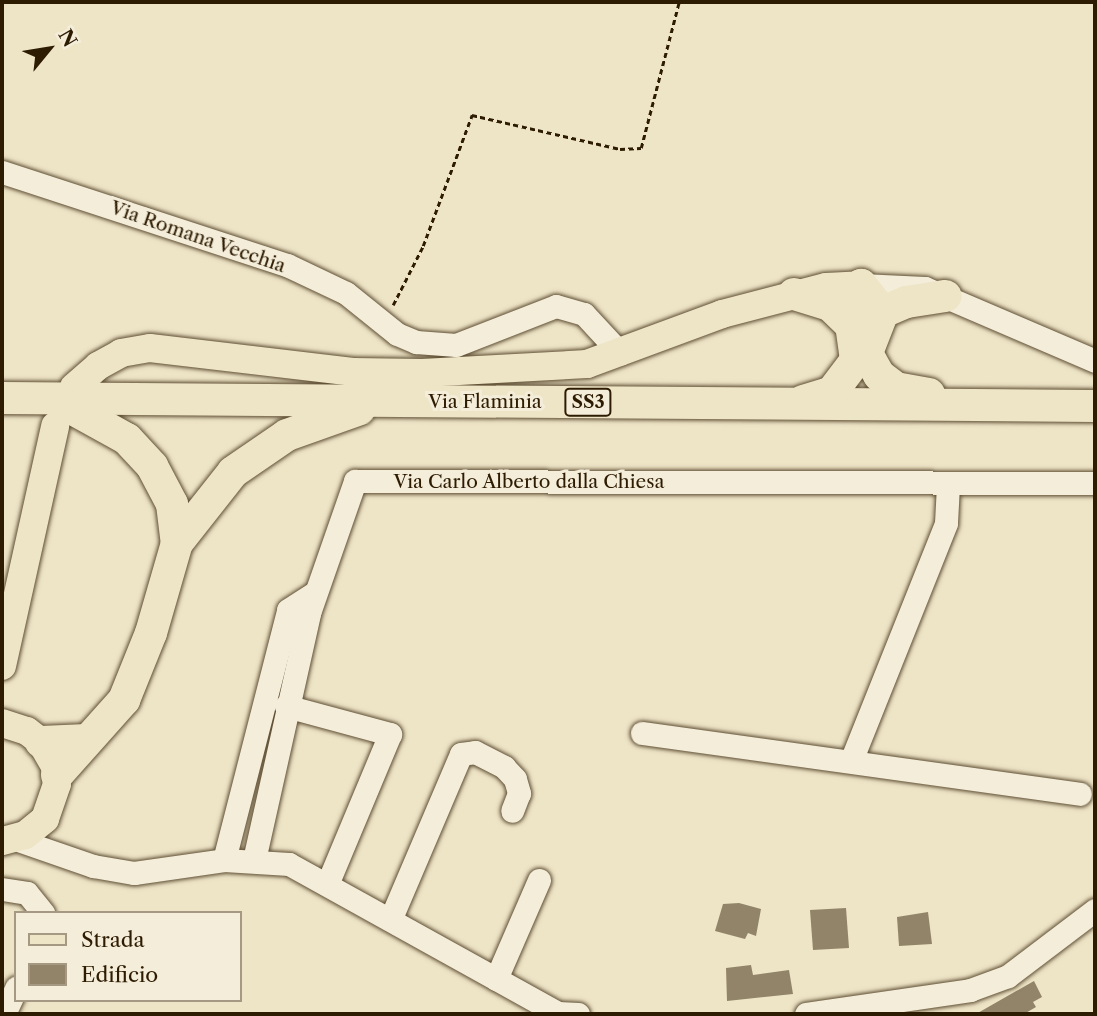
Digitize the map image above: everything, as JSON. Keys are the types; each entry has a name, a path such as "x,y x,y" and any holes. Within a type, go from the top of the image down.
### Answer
{"highway":[{"path":"795,403 832,392 847,376 856,360 849,310 861,285 883,312"},
{"path":"794,294 831,305 853,327"},
{"path":"946,296 907,302 883,312 867,353 879,375 896,388 960,405"},
{"name":"Via Flaminia","path":"2,398 60,404 381,401 1095,406"},
{"path":"57,775 113,715 137,673 177,543 233,471 287,435 381,401"},
{"path":"60,404 127,439 152,466 172,504 177,543"},
{"path":"15,724 87,740"}],"main road":[{"path":"2,666 60,404 98,366 121,353 150,348 285,366 422,373 586,364 621,354 722,314 794,294 861,285"},
{"path":"8,840 35,829 50,811 57,775 15,724"}],"street":[{"name":"Via Romana Vecchia","path":"2,172 287,265 346,293 384,324 416,342 456,345 556,306 584,314 621,354"},
{"path":"861,285 925,288 1095,361"},
{"name":"Via Carlo Alberto dalla Chiesa","path":"254,860 286,706 316,592 355,481 948,485 1095,483"},
{"path":"851,761 946,523 948,485"},
{"path":"225,860 288,610 316,592"},
{"path":"286,706 390,734 328,882"},
{"path":"642,733 1080,794"},
{"path":"391,918 461,754 475,752 505,767 515,779 519,793 512,811"},
{"path":"50,811 64,843 134,873"},
{"path":"8,840 32,841 93,866 134,873 225,860 289,864 328,882 558,1013 578,1014"},
{"path":"496,979 539,880"},
{"path":"2,889 27,892 41,911"},
{"path":"806,1014 907,1007 970,990 1008,976 1095,910"},
{"path":"4,1014 14,992"}],"path":[{"path":"384,324 423,246 472,115 620,149 641,148 679,2"}],"building":[{"path":"739,903 761,909 756,936 748,933 745,939 715,931 723,904"},
{"path":"846,908 849,948 813,950 810,910"},
{"path":"928,912 932,944 899,946 897,917"},
{"path":"751,965 753,975 789,970 793,994 727,1001 726,968"},
{"path":"1034,981 1042,997 1033,1002 1036,1007 1024,1014 976,1014"}]}
